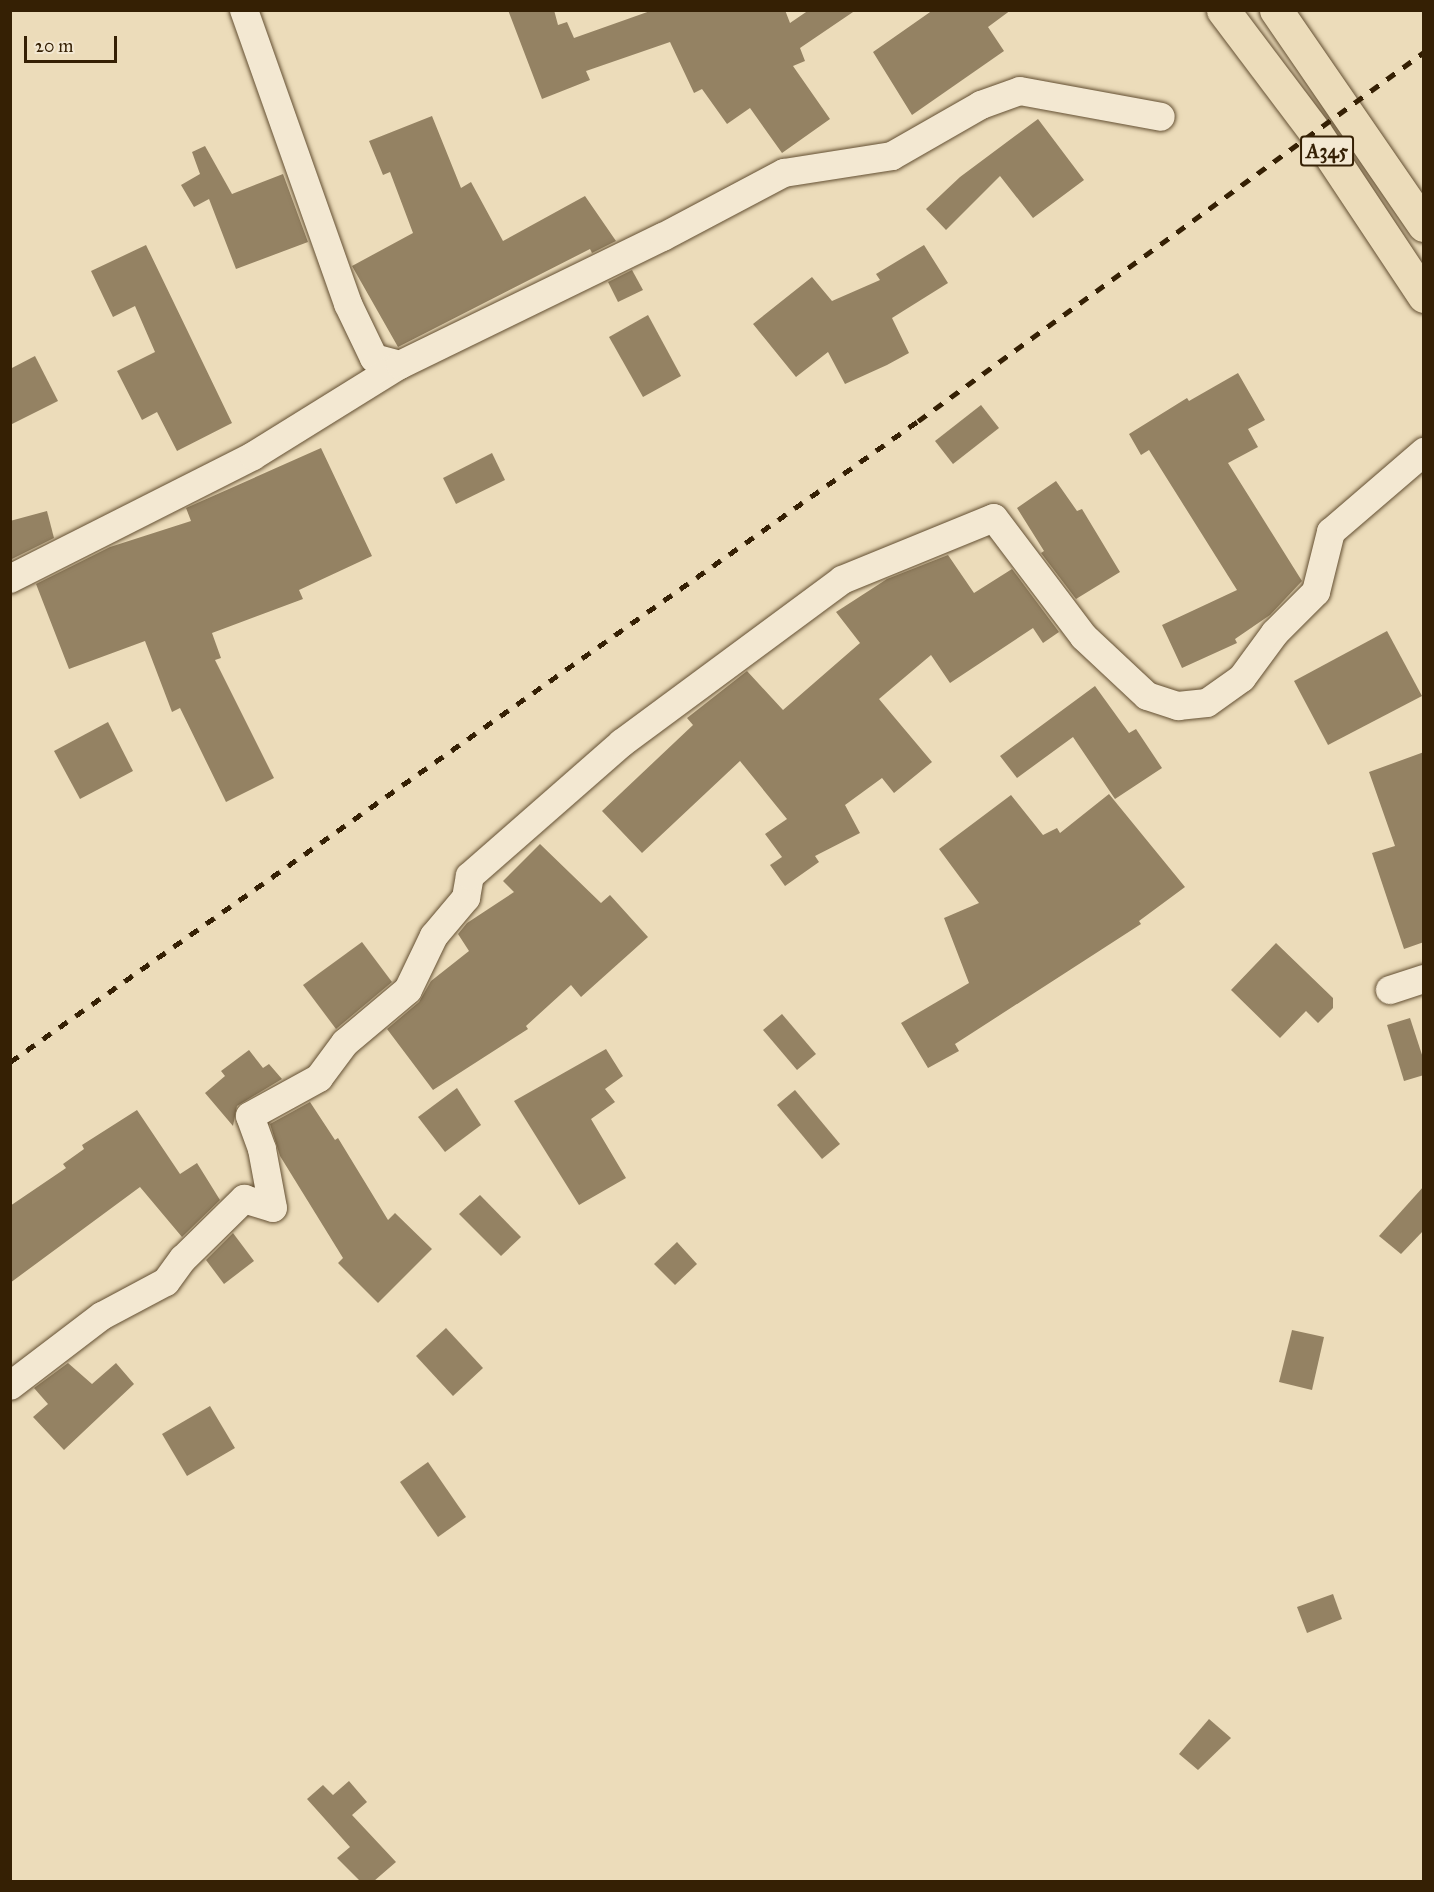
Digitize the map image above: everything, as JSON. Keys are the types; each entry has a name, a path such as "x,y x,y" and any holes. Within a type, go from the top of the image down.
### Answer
{"highway":[{"name":"A345","path":"1223,10 1314,132 1424,296"},
{"name":"A345","path":"1276,10 1424,225"}],"street":[{"path":"244,10 348,304 374,358 400,365"},
{"path":"10,579 253,456 400,365 663,237 784,173 891,156 981,105 1020,92 1161,117"},
{"path":"10,1386 102,1316 166,1282 183,1259 244,1199 273,1208 262,1149 250,1116 319,1078 345,1043 408,990 434,936 466,898 470,876 622,743 842,580 994,518 1084,638 1147,696 1178,706 1207,703 1242,678 1275,633 1316,592 1331,532 1424,452"},
{"path":"1390,990 1424,979"}],"building":[{"path":"508,10 554,10 558,25 567,22 574,38 653,10 785,10 790,23 809,10 856,10 800,48 805,61 793,66 830,119 782,153 750,108 727,124 702,89 694,93 670,42 586,71 590,80 542,99"},
{"path":"933,10 1011,10 988,27 1004,51 912,115 873,52"},
{"path":"432,116 461,188 471,182 503,241 585,196 616,241 592,253 590,249 398,347 352,266 413,233 390,172 383,175 369,141"},
{"path":"1038,119 1084,180 1033,218 1000,176 946,230 926,209 960,177"},
{"path":"205,146 232,194 283,174 308,242 236,269 209,199 194,207 181,185 200,174 192,152"},
{"path":"146,245 232,423 177,451 157,412 142,420 117,371 155,352 135,306 113,317 91,271"},
{"path":"924,245 948,283 892,318 909,353 887,365 845,384 828,352 796,377 753,324 812,277 832,301 880,280 876,274"},
{"path":"632,270 643,290 618,302 608,282"},
{"path":"648,315 681,376 643,397 609,337"},
{"path":"35,356 58,401 10,425 10,369"},
{"path":"1238,373 1265,420 1248,429 1258,447 1228,463 1302,581 1270,615 1235,639 1237,643 1182,668 1162,625 1237,590 1149,450 1141,455 1129,434 1187,398 1189,401"},
{"path":"981,405 999,428 953,464 935,441"},
{"path":"321,448 372,556 299,590 303,599 212,633 221,658 215,660 274,778 226,802 180,708 172,712 145,641 69,669 36,584 110,547 191,521 186,508"},
{"path":"492,453 505,480 456,504 443,478"},
{"path":"1056,481 1077,511 1082,509 1120,572 1076,599 1041,553 1044,551 1017,508"},
{"path":"47,511 54,538 10,560 10,521"},
{"path":"948,555 974,593 1012,569 1059,632 1043,643 1033,628 950,683 931,655 879,699 932,762 894,793 882,778 845,805 860,833 815,856 819,862 785,886 770,865 782,857 765,834 787,819 740,761 642,853 602,811 693,725 687,718 747,671 783,710 860,643 836,612 887,579"},
{"path":"1387,631 1422,696 1328,745 1294,681"},
{"path":"1095,686 1129,733 1136,729 1162,768 1115,799 1073,737 1017,778 1000,756"},
{"path":"108,722 133,771 80,799 54,751"},
{"path":"1424,752 1424,942 1404,949 1372,853 1395,846 1369,772"},
{"path":"1109,794 1185,887 1139,921 1141,924 955,1044 959,1051 928,1068 901,1023 969,983 944,918 979,903 939,849 1011,795 1043,835 1057,828 1060,833"},
{"path":"540,844 601,903 610,895 648,937 581,997 571,985 526,1026 528,1029 433,1090 387,1029 419,1002 431,981 469,951 458,934 467,923 514,892 503,881"},
{"path":"362,942 392,982 336,1029 303,985"},
{"path":"1276,943 1333,998 1333,1008 1318,1023 1306,1011 1280,1038 1231,990"},
{"path":"782,1014 816,1054 797,1070 763,1030"},
{"path":"1410,1018 1424,1061 1424,1075 1404,1081 1387,1025"},
{"path":"606,1049 623,1076 605,1089 615,1102 591,1119 626,1178 579,1205 514,1101"},
{"path":"249,1050 263,1068 269,1064 282,1079 237,1106 233,1126 205,1093 225,1076 221,1071"},
{"path":"457,1088 481,1125 445,1152 418,1117"},
{"path":"795,1090 840,1144 822,1159 777,1105"},
{"path":"310,1102 335,1140 338,1138 388,1220 395,1213 432,1249 378,1303 338,1263 343,1258 280,1156 270,1124"},
{"path":"137,1110 180,1174 197,1163 220,1200 182,1237 140,1187 10,1283 10,1206 66,1168 63,1164 84,1149 82,1145"},
{"path":"1424,1186 1424,1230 1401,1254 1379,1236"},
{"path":"480,1195 521,1237 501,1256 459,1214"},
{"path":"233,1233 254,1261 224,1284 206,1260"},
{"path":"677,1242 697,1264 675,1285 654,1264"},
{"path":"446,1328 483,1368 453,1396 416,1356"},
{"path":"1292,1330 1324,1337 1312,1390 1279,1382"},
{"path":"68,1363 92,1384 116,1363 134,1384 64,1450 33,1417 48,1404 34,1388"},
{"path":"210,1406 235,1448 187,1476 162,1434"},
{"path":"428,1462 466,1517 438,1537 400,1482"},
{"path":"1333,1594 1342,1619 1307,1633 1297,1607"},
{"path":"1209,1719 1231,1738 1198,1770 1179,1754"},
{"path":"349,1781 367,1802 352,1815 396,1862 374,1881 360,1881 337,1858 350,1847 307,1799 323,1785 333,1795"}],"railway":[{"path":"10,1062 918,421 1424,52"}]}
